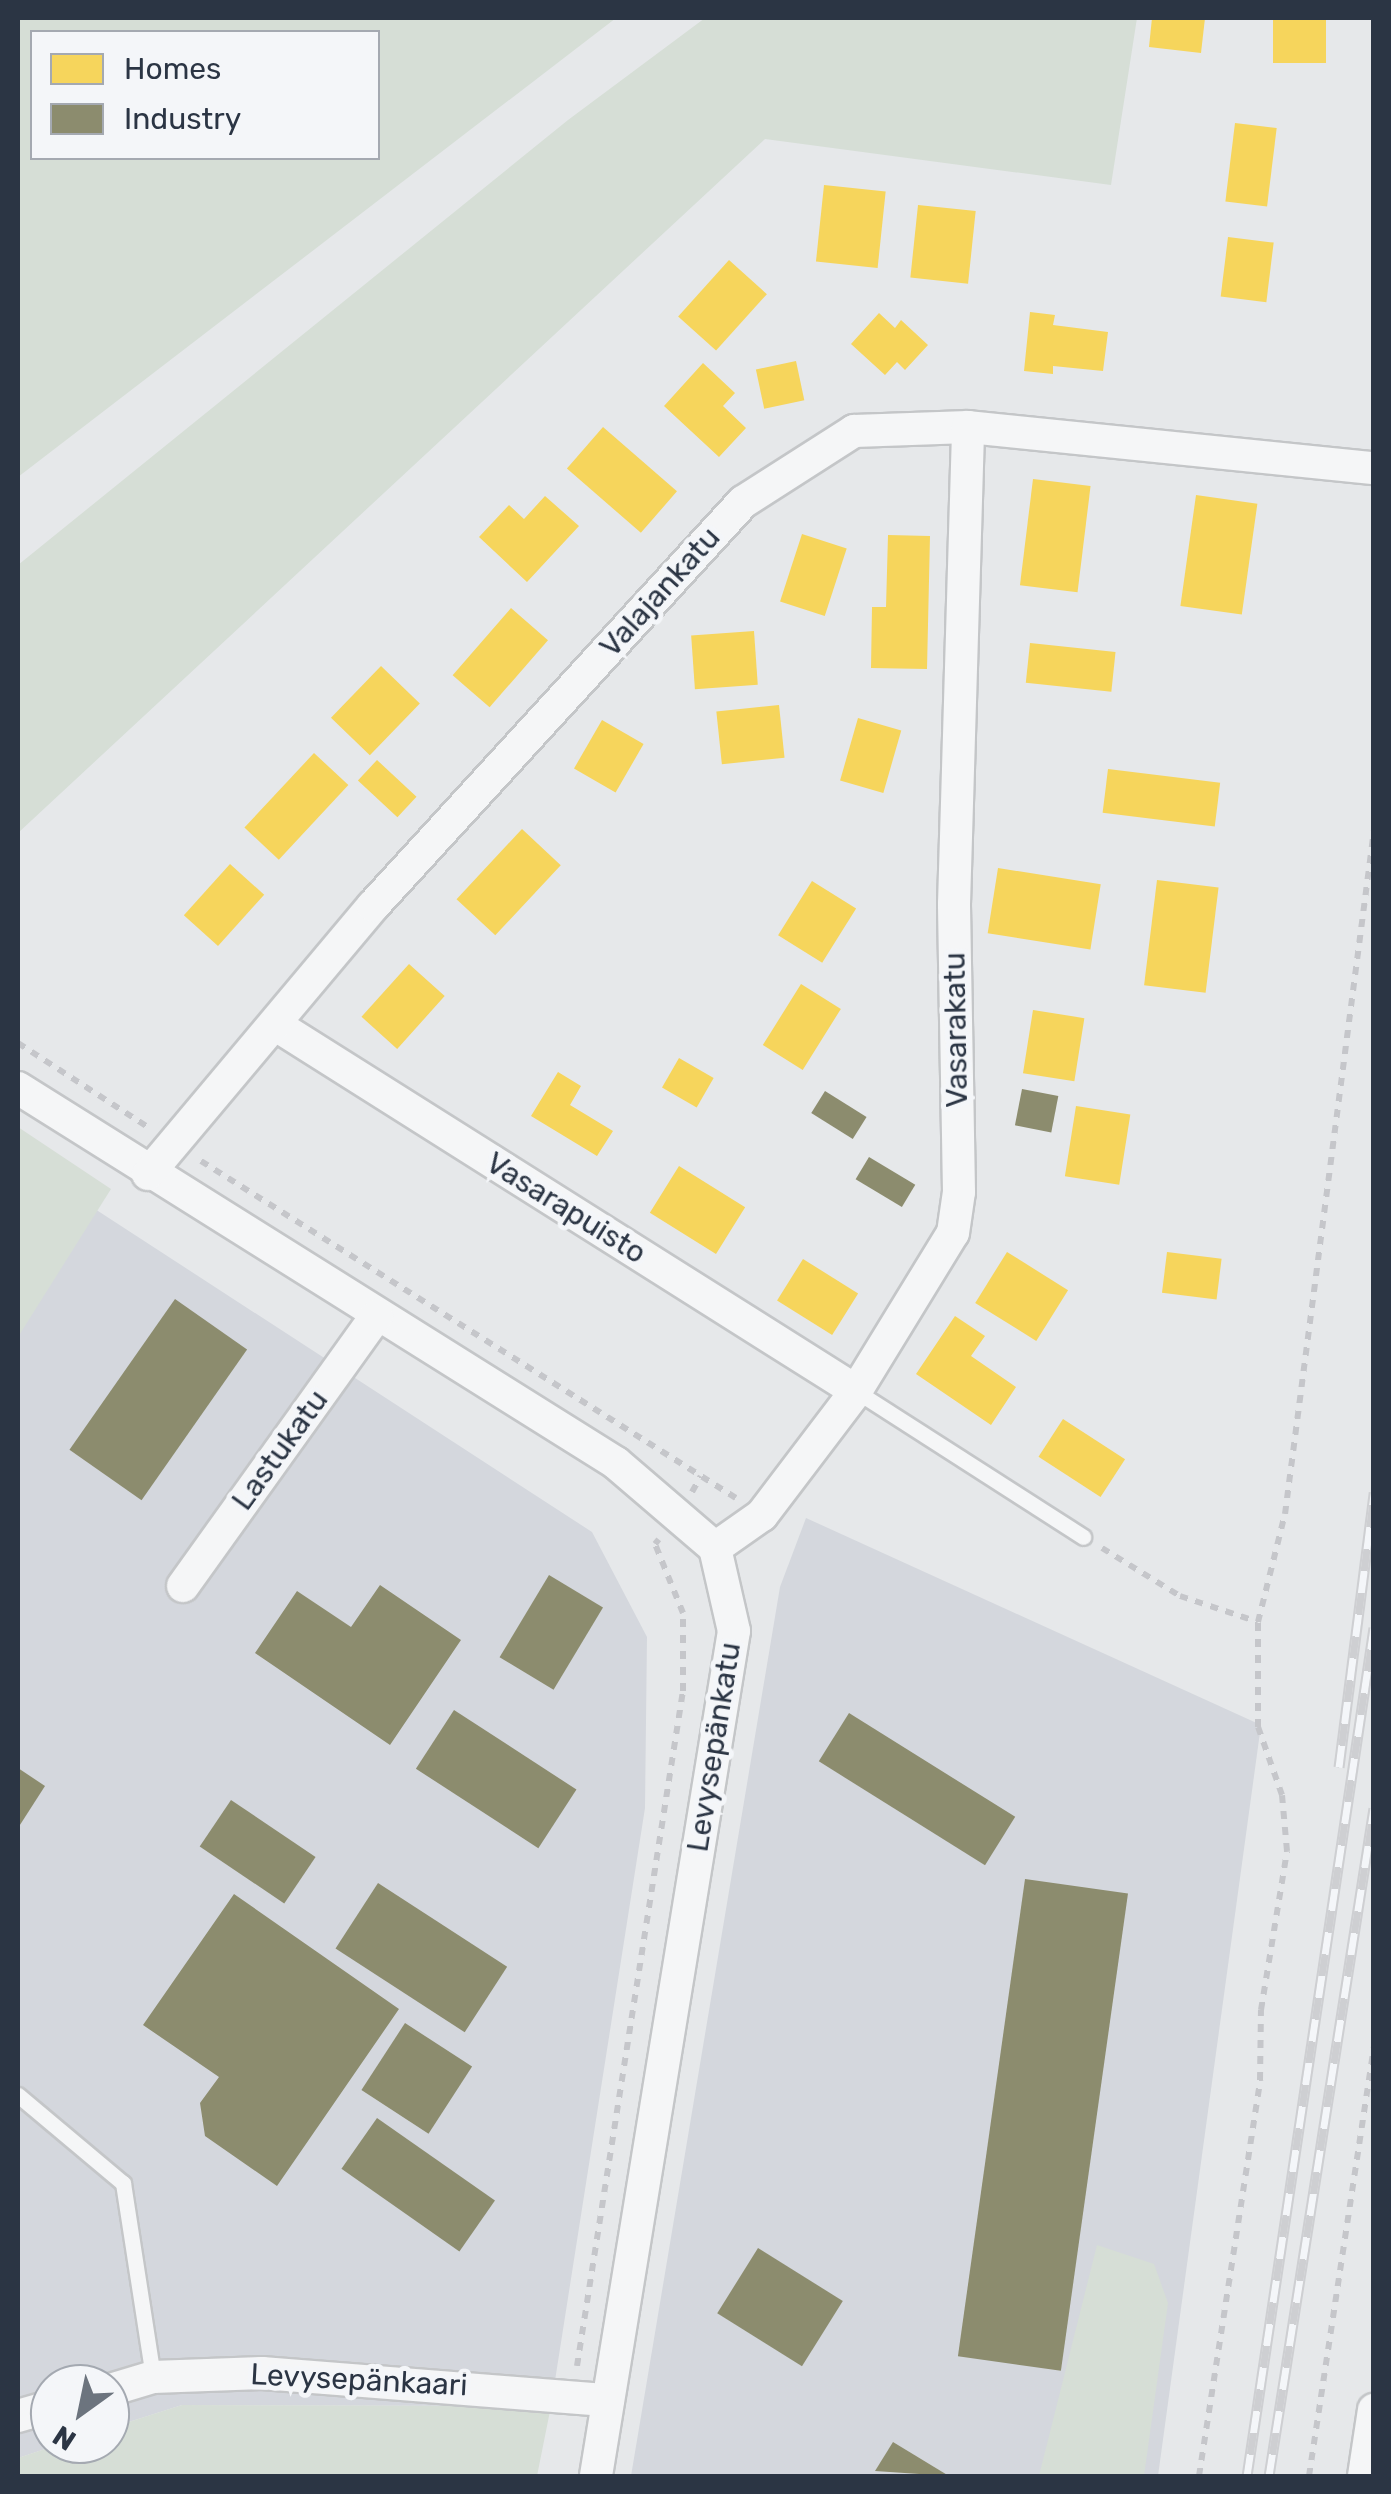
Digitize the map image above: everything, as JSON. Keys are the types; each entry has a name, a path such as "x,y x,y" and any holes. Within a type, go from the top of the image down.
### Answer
{"street":[{"name":"Valajankatu","path":"148,1174 374,906 742,502 854,431 968,427 1374,468"},
{"name":"Vasarakatu","path":"714,1548 762,1515 856,1391 931,1278 953,1233 958,1192 954,904 968,427"},
{"name":"Vasarapuisto","path":"276,1025 856,1391"},
{"path":"18,1088 148,1174 616,1464 714,1548"},
{"name":"Lastukatu","path":"183,1586 376,1315"},
{"name":"Levysepänkatu","path":"596,2476 734,1631 714,1548"},
{"name":"Levysepänkaari","path":"130,2384 153,2377 262,2373 574,2392 608,2400"},
{"path":"1364,2476 1374,2410"}],"lane":[{"path":"856,1391 1084,1537"},
{"path":"18,2095 123,2183 153,2377"}],"path":[{"path":"1199,2476 1260,2080 1261,2010 1287,1852 1282,1794 1258,1727 1258,1622 1284,1514 1374,830"},
{"path":"18,1043 762,1515"},
{"path":"574,2392 646,1912 676,1761 684,1612 656,1544 701,1476"},
{"path":"1084,1537 1180,1596 1258,1622"},
{"path":"1308,2476 1374,2047"}],"shaded area":[{"path":"18,18 616,18 18,477"},
{"path":"705,18 1137,18 1111,185 765,139 18,833 18,565 568,120"},
{"path":"18,1127 111,1189 18,1337"},
{"path":"18,1159 592,1532 647,1637 645,1808 551,2406 182,2405 130,2422 130,2364 30,2364 30,2454 18,2458"},
{"path":"806,1518 1261,1725 1158,2476 631,2476 780,1587"},
{"path":"1097,2245 1154,2264 1168,2303 1144,2476 1039,2476"},
{"path":"182,2405 551,2406 537,2476 18,2476 18,2458 30,2454 30,2464 130,2464 130,2422"}],"building: Homes":[{"path":"1152,18 1205,18 1201,53 1149,47"},
{"path":"1273,18 1326,18 1326,63 1273,63"},
{"path":"1235,123 1277,128 1267,207 1225,201"},
{"path":"824,185 886,191 878,268 816,262"},
{"path":"918,205 976,211 968,284 910,278"},
{"path":"1228,237 1274,243 1266,302 1221,297"},
{"path":"729,260 767,294 716,351 678,316"},
{"path":"1030,312 1055,315 1053,325 1108,332 1103,371 1053,366 1053,374 1024,371"},
{"path":"879,313 895,328 901,320 928,345 905,370 897,362 885,375 851,344"},
{"path":"796,361 804,400 764,409 756,370"},
{"path":"703,363 735,393 723,406 746,428 719,457 664,406"},
{"path":"603,427 677,491 641,533 567,469"},
{"path":"1033,479 1091,486 1078,592 1020,585"},
{"path":"1196,495 1257,504 1242,615 1180,606"},
{"path":"545,496 579,526 527,582 479,537 509,505 524,519"},
{"path":"802,534 847,549 825,616 780,602"},
{"path":"888,535 930,536 927,669 871,668 872,607 886,607"},
{"path":"511,608 548,640 490,707 453,675"},
{"path":"754,631 758,685 695,689 691,635"},
{"path":"1030,643 1116,652 1111,692 1026,683"},
{"path":"381,666 420,704 370,755 331,718"},
{"path":"779,705 785,758 722,764 716,712"},
{"path":"858,718 901,730 883,793 840,780"},
{"path":"602,720 644,744 616,792 574,768"},
{"path":"314,753 348,785 279,860 244,828"},
{"path":"377,760 416,797 397,817 358,780"},
{"path":"1108,769 1220,783 1215,826 1103,813"},
{"path":"522,829 561,865 495,935 457,899"},
{"path":"230,864 264,895 218,946 184,915"},
{"path":"998,868 1101,884 1090,949 988,933"},
{"path":"1157,880 1219,888 1206,993 1144,985"},
{"path":"812,881 856,909 822,963 778,935"},
{"path":"409,964 445,996 397,1049 361,1017"},
{"path":"801,984 841,1009 803,1070 763,1045"},
{"path":"1033,1010 1084,1018 1074,1081 1023,1073"},
{"path":"679,1058 714,1078 697,1107 662,1087"},
{"path":"558,1072 581,1086 570,1105 613,1131 597,1156 531,1116"},
{"path":"1076,1106 1130,1115 1119,1185 1065,1176"},
{"path":"679,1166 745,1207 716,1254 650,1213"},
{"path":"1007,1252 1068,1290 1036,1341 975,1303"},
{"path":"1167,1252 1222,1259 1217,1299 1162,1293"},
{"path":"803,1259 858,1293 832,1335 777,1301"},
{"path":"955,1316 985,1336 971,1356 1016,1387 991,1425 916,1374"},
{"path":"1063,1419 1125,1459 1101,1497 1038,1457"}],"building: Industry":[{"path":"1022,1089 1058,1096 1051,1132 1015,1125"},
{"path":"825,1091 867,1117 853,1139 811,1113"},
{"path":"869,1157 915,1185 902,1207 856,1179"},
{"path":"175,1299 247,1349 142,1500 69,1450"},
{"path":"549,1575 603,1607 554,1690 500,1657"},
{"path":"380,1585 461,1640 390,1745 255,1653 297,1591 351,1627"},
{"path":"454,1710 576,1790 538,1848 416,1769"},
{"path":"849,1713 1015,1817 985,1865 819,1761"},
{"path":"18,1768 45,1786 18,1828"},
{"path":"231,1800 316,1857 284,1903 200,1846"},
{"path":"1025,1879 1128,1893 1061,2371 958,2356"},
{"path":"378,1883 507,1967 465,2032 336,1948"},
{"path":"234,1894 399,2009 277,2186 205,2136 200,2103 219,2077 143,2025"},
{"path":"405,2023 472,2067 429,2134 361,2090"},
{"path":"377,2118 495,2201 459,2251 341,2169"},
{"path":"758,2248 843,2301 802,2366 717,2313"},
{"path":"893,2442 949,2476 875,2471"}],"railway":[{"path":"1339,1767 1374,1492"},
{"path":"1247,2476 1374,1627"},
{"path":"1269,2476 1374,1808"}]}
